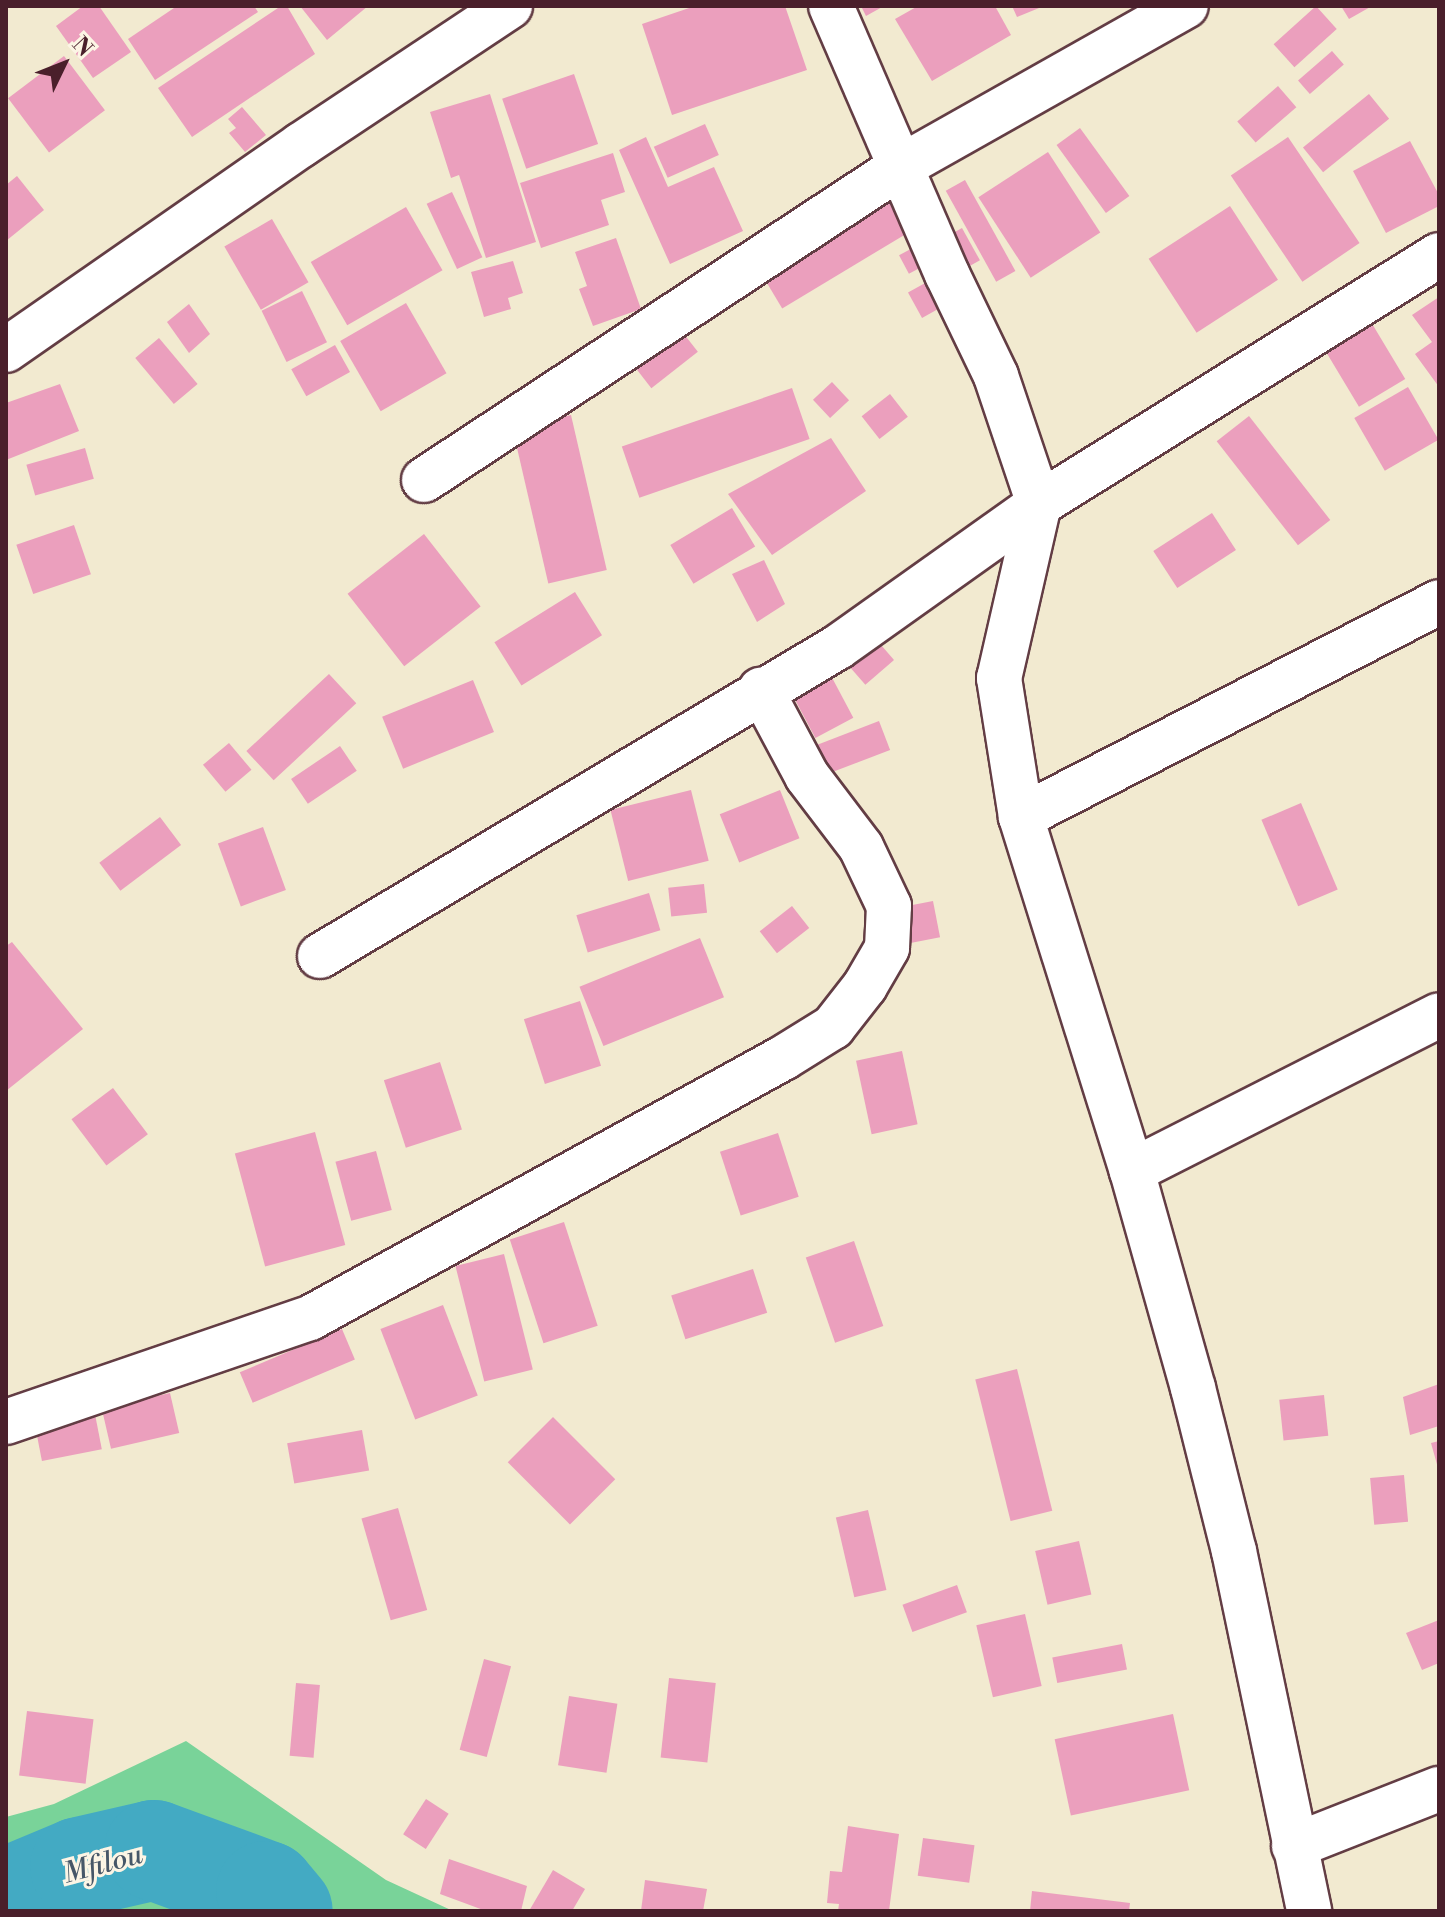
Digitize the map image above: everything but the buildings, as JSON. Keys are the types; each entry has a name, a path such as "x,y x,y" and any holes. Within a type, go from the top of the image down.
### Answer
{"street":[{"path":"6,350 288,154 510,6"},
{"path":"831,6 900,167 996,376 1039,504 999,678 1021,817 1132,1171 1193,1388 1234,1551 1309,1911"},
{"path":"424,480 900,167 1186,6"},
{"path":"320,956 457,876 541,822 623,777 761,690 838,647 1039,504 1439,255"},
{"path":"1021,817 1439,602"},
{"path":"6,1422 310,1318 783,1058 833,1027 865,986 887,948 889,906 861,847 807,776 761,690"},
{"path":"1132,1171 1439,1015"},
{"path":"1294,1846 1439,1789"}],"green space":[{"path":"186,1741 386,1880 453,1911 6,1911 6,1817 54,1804"}],"waterway":[{"name":"Mfilou","path":"6,1898 80,1867 154,1850 266,1891 283,1911"}]}
